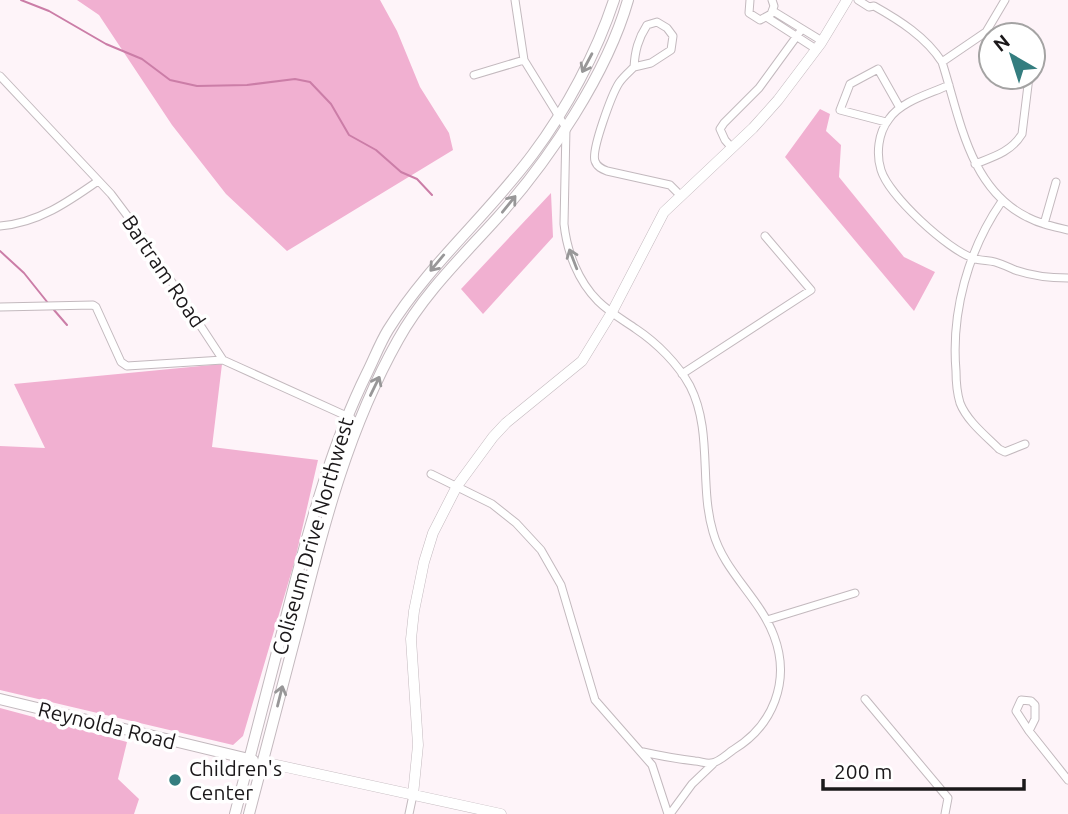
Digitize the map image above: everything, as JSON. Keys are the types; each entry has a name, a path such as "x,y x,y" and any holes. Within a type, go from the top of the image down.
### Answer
{"main road":[{"name":"Coliseum Drive Northwest","path":"235,814 300,562 326,472 346,416 387,332 412,295 437,261 489,207 533,155 559,116 597,44 614,0"},
{"name":"Coliseum Drive Northwest","path":"250,814 314,565 358,421 399,339 423,303 448,270 499,216 566,128 610,50 628,0"},
{"name":"Reynolda Road","path":"0,699 263,762"}],"street":[{"path":"514,0 524,60 566,128 566,237 580,277 596,300 653,341 691,387 704,435 705,492 718,546 767,620 779,652 779,690 774,708 758,731 746,743 713,764 692,784 669,814"},
{"path":"750,0 748,9 752,16 760,20 771,14"},
{"path":"771,14 772,0"},
{"path":"409,814 418,745 411,639 414,611 433,533 457,486 500,430 582,361 612,312 664,212 778,100 819,45 847,0"},
{"path":"858,0 869,7 872,3 907,27 937,53 975,164 985,182 1002,201 1029,218 1068,230"},
{"path":"995,21 1005,0"},
{"path":"771,14 802,29 819,45"},
{"path":"771,14 797,36 819,45"},
{"path":"634,67 635,49 647,26 657,22 667,28 673,36 671,50 651,64 634,67 622,79 611,97 594,153 595,162 607,171 670,185 680,195"},
{"path":"732,148 720,129 759,88 802,29"},
{"path":"942,62 977,41"},
{"path":"474,75 524,60"},
{"path":"886,122 840,110 850,84 877,69 900,108"},
{"name":"Bartram Road","path":"0,76 111,194 223,360"},
{"path":"949,85 900,108 886,122 879,148 881,170 886,180 925,225 947,243 973,258 995,262 1017,271 1051,278 1068,278"},
{"path":"975,164 1003,153 1012,147 1022,134 1027,91"},
{"path":"0,226 46,214 98,181"},
{"path":"1044,224 1056,182"},
{"path":"1002,201 981,235 965,278 957,321 955,364 960,401 971,419 1005,452 1025,444"},
{"path":"682,374 811,290 765,236"},
{"path":"0,307 93,305 121,362 127,366 223,360 358,421"},
{"path":"431,474 504,513 541,550 561,585 595,700 643,752 656,773 669,814"},
{"path":"767,620 855,593"},
{"path":"865,699 948,798 945,814"},
{"path":"1030,731 1068,780"},
{"path":"643,752 671,759 713,764"},
{"name":"Reynolda Road","path":"263,762 501,814"}],"shaded area":[{"path":"77,0 380,0 397,31 420,87 449,133 453,150 287,251 226,194 172,125 99,15"},
{"path":"820,109 830,114 826,131 841,145 839,177 904,257 935,272 914,311 785,157"},
{"path":"551,193 553,237 483,314 461,289"},
{"path":"222,364 212,447 318,460 295,560 243,736 233,745 0,690 0,446 45,448 14,384"},
{"path":"0,708 127,742 118,779 139,799 134,814 0,814"}],"waterway":[{"path":"21,0 49,11 106,44 142,59 170,80 197,86 247,85 295,79 310,82 331,104 349,135 376,150 401,172 417,179 432,195"},
{"path":"0,251 24,273 48,303"},
{"path":"54,310 67,325"}],"place":[{"name":"Children's Center","path":"175,780"}]}
